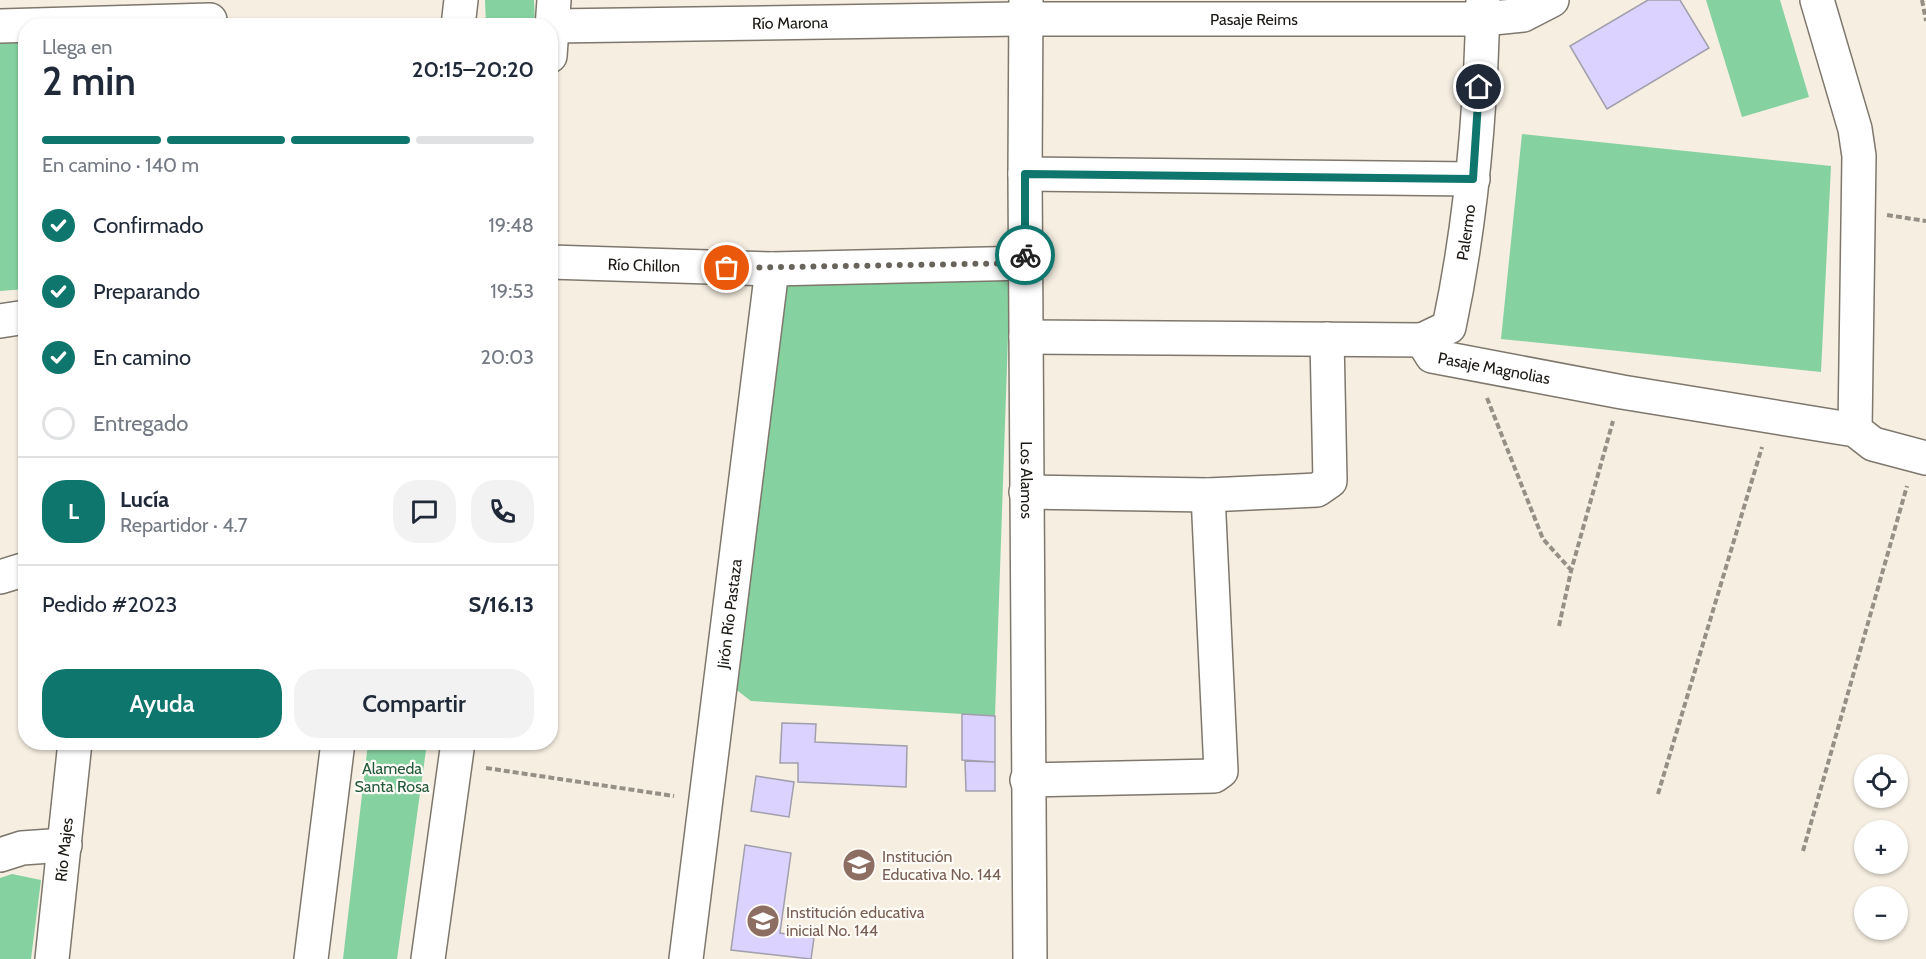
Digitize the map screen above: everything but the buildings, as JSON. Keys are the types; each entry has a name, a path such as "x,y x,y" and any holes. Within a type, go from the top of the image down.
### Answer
{"street":[{"path":"459,18 460,0"},
{"name":"Pasaje Reims","path":"1026,9 1483,9 1523,15 1551,0"},
{"path":"1817,0 1855,129 1859,156 1855,430"},
{"name":"Río Marona","path":"558,27 1026,9"},
{"name":"Los Alamos","path":"1026,9 1027,780 1030,959"},
{"name":"Palermo","path":"1422,340 1449,327 1461,270 1473,179 1483,9"},
{"path":"153,18 210,15"},
{"path":"0,26 18,25"},
{"path":"1025,174 1473,179"},
{"name":"Río Chillon","path":"558,262 772,269 1025,263"},
{"name":"Jirón Río Pastaza","path":"686,959 772,269"},
{"path":"0,321 18,318"},
{"name":"Pasaje Magnolias","path":"1026,336 1422,340 1432,356 1622,392 1855,430 1873,444 1921,456"},
{"path":"1026,492 1208,495 1317,490 1329,481 1327,339"},
{"path":"1027,780 1214,776 1221,771 1208,495"},
{"path":"0,577 18,571"},
{"name":"Río Majes","path":"52,959 74,750"},
{"path":"311,959 337,750"},
{"path":"428,959 457,753"},
{"path":"0,855 22,848 65,845"}],"path":[{"path":"1922,0 1926,21"},
{"path":"1474,364 1543,539 1571,571"},
{"path":"1559,626 1571,571 1622,392"},
{"path":"1658,794 1771,417"},
{"path":"1803,852 1921,456"},
{"path":"457,753 705,800"}],"green space":[{"path":"485,0 534,0 535,18 486,18"},
{"path":"1706,0 1780,0 1809,97 1742,117"},
{"path":"0,43 18,43 18,290 0,291"},
{"path":"1522,134 1831,166 1821,372 1501,339"},
{"path":"1010,278 995,716 751,701 734,688 787,281"},
{"name":"Alameda Santa Rosa","path":"367,750 426,750 397,959 343,959"},
{"path":"12,874 41,880 31,959 0,959 0,878"}],"way so far":[{"path":"727,268 1025,263 1025,255"}],"place":[{"name":"Institución Educativa No. 144","path":"859,865"},
{"name":"Institución educativa inicial No. 144","path":"763,921"}],"route":[{"path":"1025,255 1025,174 1473,179 1479,87"}]}
